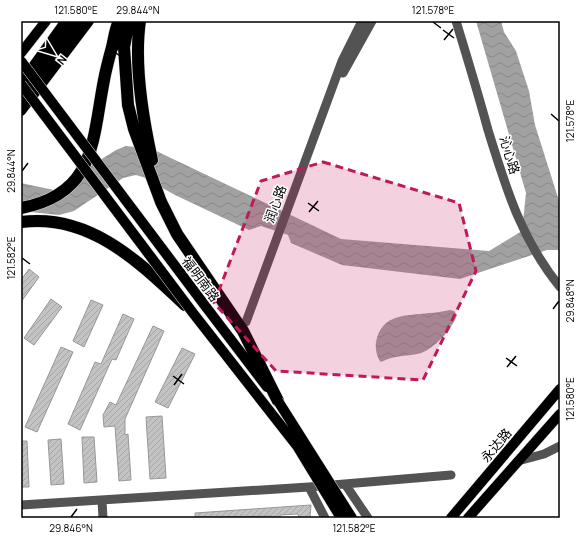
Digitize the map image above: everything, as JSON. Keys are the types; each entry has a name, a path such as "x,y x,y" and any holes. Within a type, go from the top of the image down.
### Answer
{"highway":[{"path":"21,84 67,21"},
{"path":"21,100 80,21"},
{"path":"21,208 38,205 65,190 88,162 96,133 104,79 119,21"},
{"path":"129,21 124,47 128,105 134,130 161,202 177,234 243,331 278,401"},
{"path":"140,21 137,42 145,130 161,202"},
{"path":"21,222 33,220 67,224 96,235 136,260 193,313"}],"main road":[{"path":"21,53 46,21"},
{"path":"21,111 89,21"},
{"name":"福明南路","path":"21,61 278,401 352,518"},
{"name":"福明南路","path":"21,84 193,313 298,446 341,518"},
{"name":"永达路","path":"451,518 560,389"},
{"name":"永达路","path":"468,518 560,414"}],"street":[{"name":"润心路","path":"246,322 342,61 362,21"},
{"name":"润心路","path":"330,95 372,21"},
{"name":"沁心路","path":"456,21 508,196 528,240 548,272 560,287"},
{"path":"518,461 544,454 560,446"},
{"path":"21,505 345,484 451,475"},
{"path":"345,484 368,518"},
{"path":"309,486 326,518"},
{"path":"102,500 103,518"}],"highlighted area":[{"path":"323,162 459,203 476,271 423,380 276,371 214,303 261,181"}],"water":[{"path":"476,21 501,21 504,32 516,51 529,91 535,125 560,204 560,250 547,250 460,279 342,265 291,243 288,235 261,226 249,230 175,195 143,177 136,175 123,178 74,211 59,215 21,211 21,183 54,190 62,189 89,167 116,150 126,146 152,149 341,239 489,251 522,231 526,193"},
{"path":"450,310 454,311 457,315 452,326 437,343 426,351 387,359 381,362 378,358 376,342 379,333 389,321 404,316"}],"building":[{"path":"29,269 39,277 21,302 21,280"},
{"path":"51,299 62,307 34,345 24,338"},
{"path":"91,300 103,305 84,347 73,341"},
{"path":"123,314 134,319 116,360 112,359 80,430 68,424 95,362 101,364"},
{"path":"153,326 164,331 125,419 125,435 128,434 131,480 119,481 115,426 104,427 103,415 110,402 116,405"},
{"path":"61,347 73,352 37,432 25,427"},
{"path":"182,348 195,354 168,408 155,402"},
{"path":"162,416 166,478 150,479 146,417"},
{"path":"82,437 94,437 97,482 84,483"},
{"path":"61,439 64,484 51,485 48,440"},
{"path":"21,441 27,441 29,487 21,487"},
{"path":"311,505 310,518 299,518 298,514 280,515 280,518 271,518 271,516 195,518 195,513"}]}
